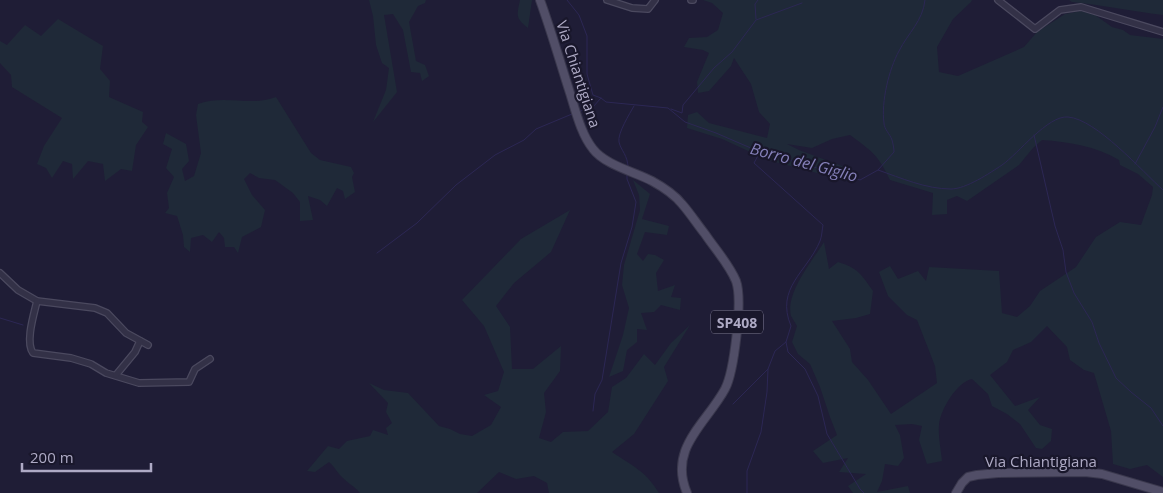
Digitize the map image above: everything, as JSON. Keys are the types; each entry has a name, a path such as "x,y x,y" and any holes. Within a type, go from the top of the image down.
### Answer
{"main road":[{"name":"Via Chiantigiana","path":"540,0 578,118 586,139 594,151 604,159 660,186 682,204 728,266 736,281 739,295 731,369 726,387 692,435 686,447 682,474 687,493"},
{"name":"Via Chiantigiana","path":"956,493 968,477 977,475 1085,472 1102,474 1163,492"}],"street":[{"path":"607,0 632,8 648,8 655,0"},
{"path":"998,0 1035,28 1060,10 1081,7 1163,32"},
{"path":"0,273 18,290 37,301 95,308 107,313 126,332 148,346"},
{"path":"37,301 31,329 30,346 33,353 71,358 91,364 106,373 139,383 189,382 195,369 210,359"},
{"path":"116,375 135,352 140,341"}],"shaded area":[{"path":"369,0 426,0 425,3 418,6 409,22 416,61 425,65 429,76 422,81 420,73 411,72 403,30 393,14 384,15 397,92 373,122 386,90 389,68 382,63 376,45"},
{"path":"520,0 532,0 528,28 521,22 518,16"},
{"path":"703,0 972,0 953,19 937,47 939,72 958,76 1024,47 1037,32 1065,14 1081,11 1095,15 1112,27 1123,30 1130,35 1163,39 1163,477 1147,465 1130,469 1113,464 1111,431 1094,373 1084,370 1070,360 1067,347 1047,326 1031,342 1013,350 1007,362 990,375 1015,406 1040,397 1028,410 1040,425 1052,429 1051,441 1042,449 1036,448 1020,424 992,406 988,394 972,379 966,381 955,391 942,412 939,438 942,461 927,464 919,440 922,426 912,424 895,425 900,435 904,458 898,466 885,464 882,481 877,492 908,486 910,493 853,493 848,486 866,474 839,472 848,458 823,463 813,451 837,435 810,364 798,354 792,342 797,326 791,316 790,307 792,297 801,277 824,242 829,269 838,262 850,267 862,276 873,291 870,314 832,321 850,349 852,362 868,380 891,414 937,383 935,366 917,320 907,315 888,296 879,272 890,266 898,279 918,271 926,281 929,267 999,271 1002,313 1017,317 1030,306 1040,291 1076,267 1096,237 1120,222 1141,225 1153,187 1138,174 1120,165 1119,160 1101,151 1072,144 1042,140 1019,165 967,201 957,196 947,200 947,214 932,215 933,193 890,180 874,154 850,135 832,139 812,148 787,144 842,166 851,182 768,160 722,139 687,128 688,115 697,112 709,123 767,138 770,124 759,112 751,84 734,58 731,66 709,91 698,93 697,82 709,53 703,50 684,47 689,38 707,37 718,30 723,13 712,3"},
{"path":"1069,0 1163,0 1163,15 1072,2"},
{"path":"58,19 103,46 100,69 110,81 109,97 143,112 142,122 148,127 136,145 132,171 121,169 105,181 103,164 88,161 73,179 72,164 63,161 52,178 46,168 37,164 44,146 62,118 12,87 11,75 0,63 0,41 7,45 25,25 41,36"},
{"path":"276,97 311,153 320,160 351,167 354,173 352,177 355,192 345,199 343,191 337,188 327,206 320,200 308,196 313,220 300,221 300,202 293,193 275,180 259,178 250,173 244,179 252,195 265,210 261,227 242,237 238,253 234,247 225,247 224,238 219,232 212,242 203,235 191,238 190,252 184,247 183,235 177,216 165,213 169,208 167,193 174,177 166,168 172,149 163,144 166,133 186,144 189,161 182,169 185,181 194,176 201,153 196,115 198,104 218,100 257,101"},
{"path":"633,180 650,194 642,219 669,226 667,235 645,232 637,254 643,261 648,254 655,255 664,260 656,273 658,291 675,285 671,297 681,298 680,310 661,305 654,312 641,313 647,330 637,329 637,342 627,350 623,371 609,377 623,335 629,308 622,285 624,265 640,210 639,195"},
{"path":"570,210 551,252 514,283 496,306 510,327 512,369 533,369 561,346 560,371 544,393 546,412 539,438 551,442 563,432 588,431 608,412 612,387 626,378 644,354 655,365 671,343 690,325 664,367 668,381 634,434 612,452 649,479 659,493 549,493 547,483 534,476 516,479 499,472 477,493 360,493 329,462 315,472 307,471 328,446 339,449 347,441 370,436 373,430 388,435 386,428 392,423 386,412 388,403 369,383 384,390 408,393 439,426 460,434 472,436 491,425 501,407 484,395 498,391 504,372 484,326 462,300 521,239"}],"waterway":[{"name":"Borro del Giglio","path":"567,0 579,15 587,36 587,74 593,95 606,102 668,108 685,122 760,152 860,180 878,170 923,185 951,189 971,184 991,172 1009,160 1043,128 1060,118 1068,117 1079,120 1105,136 1163,190"},
{"path":"756,19 755,4 758,0"},
{"path":"878,170 894,152 892,140 884,125 883,115 889,76 895,58 915,27 925,0"},
{"path":"671,109 682,113 683,105 714,68 732,52 756,20 802,3"},
{"path":"578,112 593,107 601,98"},
{"path":"628,168 619,138 634,106"},
{"path":"1135,164 1155,127 1163,107"},
{"path":"377,253 417,223 456,185 495,155 524,140 536,129 572,114"},
{"path":"1034,135 1055,226 1063,250 1066,272 1074,293 1092,322 1099,343 1116,378 1151,408 1163,426"},
{"path":"747,493 747,471 761,432 767,392 768,369 775,351 786,342 791,326 787,313 787,301 795,281 820,241 823,225 754,163 760,152"},
{"path":"593,411 595,394 602,380 621,263 632,227 636,202 627,179 627,174"},
{"path":"0,318 23,325"},
{"path":"786,342 788,352 805,369 818,396 827,434 864,493"},
{"path":"733,404 768,369"}]}
